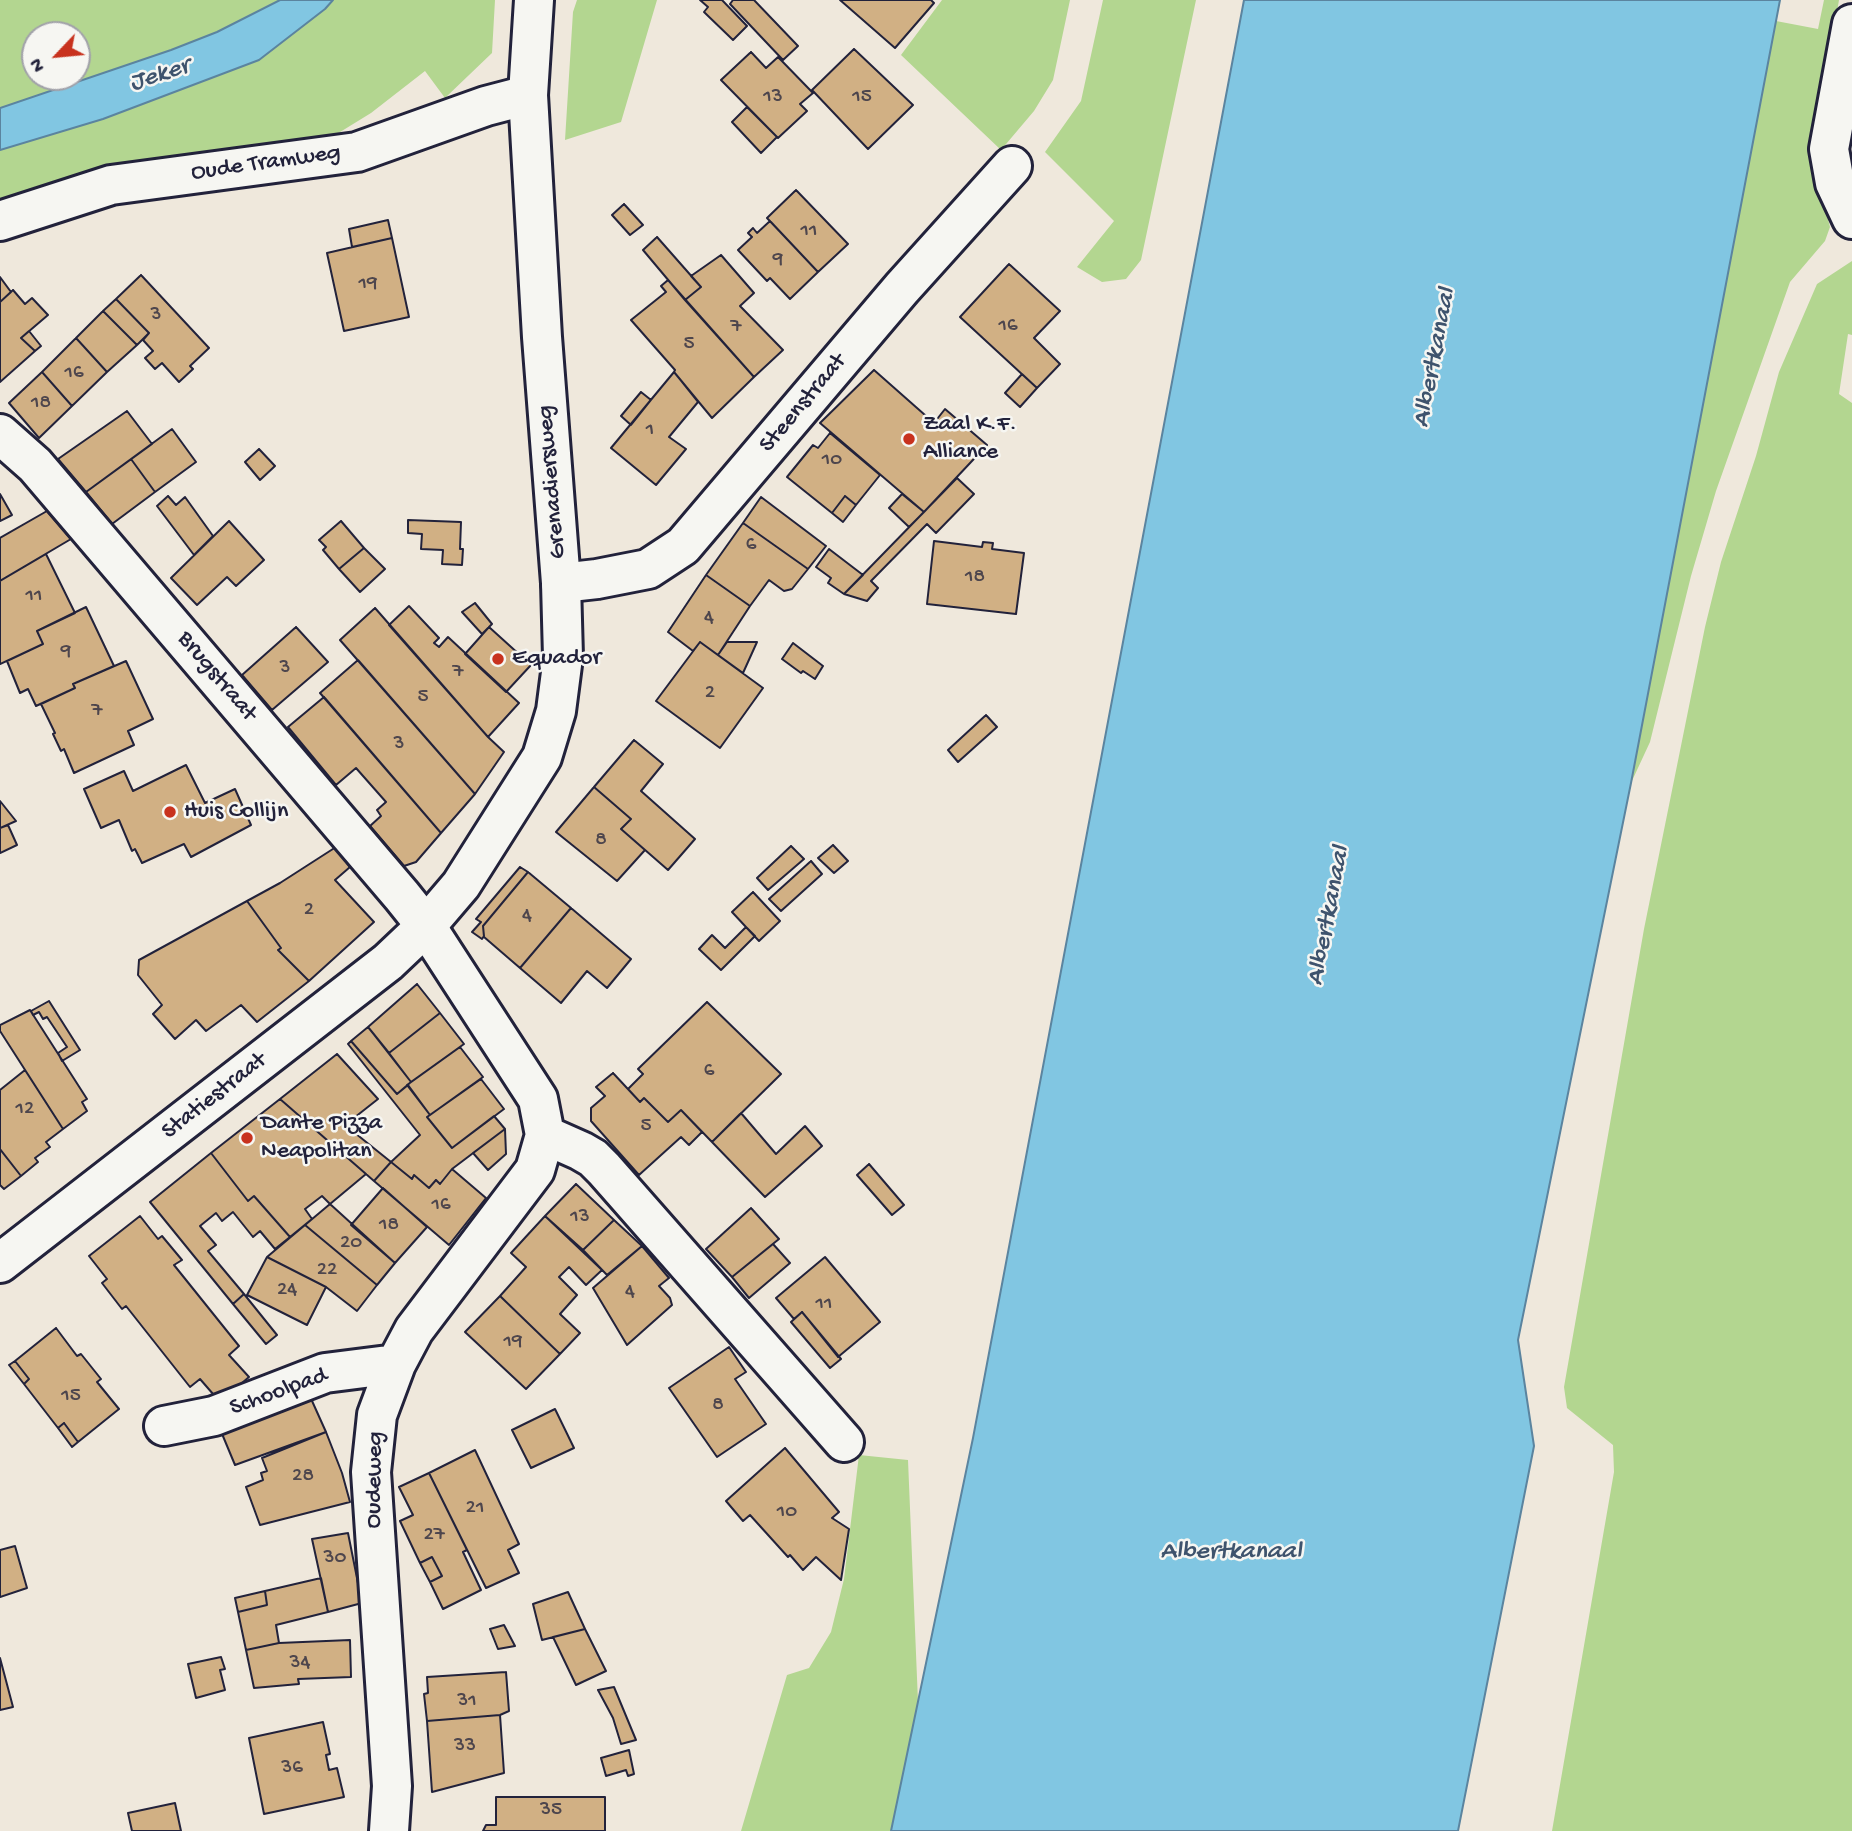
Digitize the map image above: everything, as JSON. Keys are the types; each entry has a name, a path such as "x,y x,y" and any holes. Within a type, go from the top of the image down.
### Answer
{"street":[{"name":"Grenadiersweg","path":"426,926 461,885 542,757 556,711 563,657 561,583 542,337 528,95 534,0"},
{"path":"1852,24 1829,149 1835,183 1852,219"},
{"name":"Oude Tramweg","path":"0,221 111,185 356,152 486,106 528,95"},
{"name":"Steenstraat","path":"561,583 648,569 683,546 902,288 1012,166"},
{"name":"Brugstraat","path":"0,434 35,465 426,926"},
{"name":"Oudeweg","path":"389,1831 392,1786 371,1472 377,1415 396,1364 414,1330 535,1170 545,1135 538,1098 426,926"},
{"name":"Statiestraat","path":"0,1263 388,962 426,926"},
{"path":"545,1135 593,1158 844,1442"},
{"name":"Schoolpad","path":"164,1426 214,1416 325,1373 396,1364"}],"green space":[{"path":"0,0 280,0 217,32 91,77 91,21 21,21 21,91 50,91 0,108"},
{"path":"333,0 495,0 492,53 445,98 425,71 371,113 319,145 0,206 0,150 103,119 259,60"},
{"path":"577,0 657,0 621,122 565,140 573,12"},
{"path":"942,0 1070,0 1053,80 1034,111 1001,150 901,55"},
{"path":"1103,0 1196,0 1141,260 1126,279 1102,282 1077,267 1114,221 1045,152 1081,101"},
{"path":"1824,0 1839,0 1812,158 1830,227 1825,241 1790,282 1716,491 1691,576 1650,742 1631,783 1776,21 1818,29"},
{"path":"1852,261 1852,335 1848,334 1839,394 1852,403 1852,1831 1552,1831 1614,1472 1613,1445 1567,1408 1564,1387 1644,929 1705,627 1721,562 1756,456 1779,372 1817,284"},
{"path":"859,1455 908,1460 918,1702 891,1831 741,1831 787,1675 809,1668 831,1632 844,1579"}],"water":[{"name":"Jeker","path":"280,0 333,0 259,60 103,119 0,150 0,108 50,91 91,91 91,77 217,32"},
{"name":"Albertkanaal","path":"1244,0 1780,0 1631,783 1518,1340 1534,1446 1458,1831 891,1831 973,1438"}],"building":[{"path":"700,0 722,0 747,26 733,40 704,12 708,7"},
{"path":"733,0 754,0 798,46 783,60 730,4"},
{"path":"840,0 931,0 934,3 895,48"},
{"path":"854,49 913,105 868,149 812,90"},
{"path":"751,52 766,68 778,57 813,93 800,104 807,111 778,138 721,80"},
{"path":"747,107 777,137 761,153 732,122"},
{"path":"796,190 848,244 818,272 767,218"},
{"path":"624,204 643,225 630,235 612,215"},
{"path":"388,220 392,238 352,247 349,229"},
{"path":"770,221 818,272 790,299 770,278 767,281 738,250 752,237 748,233 753,228 757,233"},
{"path":"657,237 701,287 685,300 643,250"},
{"path":"392,238 409,317 344,331 327,253"},
{"path":"721,255 754,293 740,306 783,350 754,377 685,300 701,287 691,276"},
{"path":"1009,264 1060,311 1034,338 1060,364 1037,388 960,317"},
{"path":"141,275 209,348 190,366 193,369 179,382 162,363 155,369 145,358 153,351 143,340 149,333 116,299"},
{"path":"0,277 11,292 0,302"},
{"path":"668,280 754,377 712,418 631,320 666,292 661,286"},
{"path":"13,290 25,304 32,298 48,315 21,338 35,351 0,382 0,302"},
{"path":"116,299 149,333 137,345 103,311"},
{"path":"103,311 137,345 107,372 76,338"},
{"path":"29,331 41,346 35,351 21,338"},
{"path":"76,338 107,372 72,406 42,372"},
{"name":"Zaal K.F. Alliance","path":"874,370 934,423 945,409 987,445 924,512 820,423"},
{"path":"42,372 72,406 39,438 9,403"},
{"path":"674,372 698,402 669,437 686,449 656,485 611,448"},
{"path":"1022,374 1037,388 1020,407 1005,393"},
{"path":"641,392 651,400 631,425 621,416"},
{"path":"127,411 152,444 86,492 58,459"},
{"path":"172,429 196,462 155,492 131,459"},
{"path":"830,433 880,475 856,505 845,496 832,513 787,477 813,445 818,448"},
{"path":"259,449 275,466 260,480 245,462"},
{"path":"131,459 155,492 112,524 86,492"},
{"path":"957,478 974,494 936,533 927,524 871,581 878,588 867,601 844,594"},
{"path":"0,494 12,515 0,521"},
{"path":"902,494 924,512 909,527 889,508"},
{"path":"168,496 176,505 185,497 213,536 194,555 157,506"},
{"path":"845,496 856,505 843,522 832,513"},
{"path":"761,497 826,546 808,569 743,523"},
{"path":"47,511 71,539 0,581 0,538"},
{"path":"408,520 461,522 462,565 442,564 443,550 421,549 422,534 408,533"},
{"path":"229,521 264,560 236,586 227,577 197,605 171,578"},
{"path":"341,521 364,548 339,569 323,550 326,547 319,540"},
{"path":"743,523 808,569 792,589 784,591 769,580 750,606 706,575"},
{"path":"934,541 982,547 983,542 993,543 992,549 1024,553 1016,614 927,604"},
{"path":"364,548 385,569 360,592 339,569"},
{"path":"829,549 863,575 844,594 828,583 831,578 816,567"},
{"path":"46,554 75,613 37,631 43,644 0,664 0,581"},
{"path":"706,575 750,606 718,655 700,642 693,651 668,632"},
{"path":"475,603 492,624 482,634 462,612"},
{"path":"409,606 439,638 434,643 439,647 448,637 519,703 488,737 389,625"},
{"path":"86,607 114,666 73,684 75,688 36,706 28,689 20,693 7,661 43,644 37,631"},
{"path":"375,608 504,752 475,794 340,640"},
{"path":"296,627 328,662 272,710 242,675"},
{"name":"Equador","path":"489,627 531,665 506,692 465,654"},
{"path":"700,642 763,688 720,748 656,701"},
{"path":"727,642 757,642 743,673 718,655"},
{"path":"793,643 823,666 815,679 803,671 801,673 782,659"},
{"path":"358,660 475,794 441,833 320,693"},
{"path":"126,661 153,719 128,731 134,745 74,773 64,749 61,751 41,704 75,688 73,684"},
{"path":"324,697 441,833 416,862 404,866 370,826 381,816 377,810 386,802 356,768 336,785 288,727"},
{"path":"986,715 997,727 958,762 948,750"},
{"path":"634,740 663,764 641,791 695,839 668,870 621,829 631,819 594,787"},
{"name":"Huis Collijn","path":"186,765 205,803 235,789 251,825 191,857 184,844 142,863 135,849 132,851 119,820 101,828 84,789 124,771 133,791"},
{"path":"594,787 631,819 621,829 645,850 617,881 556,832"},
{"path":"0,801 16,821 0,828"},
{"path":"8,825 17,845 0,853 0,828"},
{"path":"833,845 848,861 834,873 818,858"},
{"path":"791,846 804,859 768,890 757,878"},
{"path":"336,847 346,857 344,859 350,867 335,880 374,922 309,981 278,950 281,948 247,901"},
{"path":"811,861 822,874 781,911 769,899"},
{"path":"520,867 528,872 483,926 482,939 472,932 481,922 476,919"},
{"path":"528,872 571,908 520,968 484,937 483,926"},
{"path":"753,892 780,921 759,941 732,912"},
{"path":"247,901 281,948 278,950 309,981 257,1022 241,1005 206,1031 196,1020 175,1039 153,1014 162,1005 138,975 139,960"},
{"path":"571,908 631,959 607,988 587,971 561,1003 520,968"},
{"path":"746,927 755,936 721,970 699,949 712,935 725,948"},
{"path":"417,984 440,1013 389,1053 368,1027"},
{"path":"49,1001 80,1050 62,1061 58,1053 67,1047 47,1017 43,1019 39,1012 33,1015 31,1011"},
{"path":"707,1002 781,1074 712,1142 681,1110 668,1122 644,1098 640,1102 628,1089 643,1074 638,1069"},
{"path":"30,1010 87,1099 82,1102 87,1111 63,1129 0,1031 0,1025"},
{"path":"440,1013 464,1044 411,1082 389,1053"},
{"path":"368,1027 411,1082 397,1094 351,1041"},
{"path":"351,1041 397,1094 408,1085 430,1115 427,1117 452,1148 494,1116 505,1129 452,1169 440,1184 436,1180 429,1188 414,1175 412,1179 391,1162 420,1135 348,1044"},
{"path":"460,1047 483,1077 430,1115 407,1085"},
{"path":"337,1054 378,1099 345,1125 391,1162 374,1181 280,1099"},
{"path":"25,1070 63,1129 46,1142 50,1147 35,1158 38,1162 21,1176 0,1149 0,1090"},
{"path":"613,1073 640,1102 644,1098 668,1122 681,1110 702,1132 689,1145 681,1137 639,1175 591,1121 591,1108 605,1096 596,1087"},
{"path":"481,1079 504,1109 452,1148 427,1117"},
{"path":"280,1099 366,1174 330,1204 322,1196 305,1209 312,1219 290,1237 254,1196 248,1201 211,1153"},
{"path":"741,1113 776,1154 805,1126 822,1146 765,1197 712,1142"},
{"path":"505,1129 506,1154 488,1170 473,1153"},
{"path":"0,1149 21,1176 4,1189 0,1185"},
{"path":"211,1153 248,1201 254,1196 290,1237 275,1249 260,1231 253,1237 233,1212 222,1221 216,1213 200,1226 216,1245 208,1251 244,1294 233,1304 150,1202"},
{"path":"391,1162 412,1179 414,1175 429,1188 436,1180 440,1184 452,1169 486,1198 449,1245 374,1181"},
{"path":"869,1164 904,1205 892,1215 857,1175"},
{"path":"576,1184 614,1220 583,1250 545,1216"},
{"path":"383,1188 427,1227 395,1263 351,1225"},
{"path":"330,1204 395,1263 377,1285 305,1225"},
{"path":"751,1208 779,1239 732,1277 706,1249"},
{"path":"140,1216 158,1239 162,1236 182,1260 174,1265 239,1346 229,1355 249,1377 220,1402 200,1379 190,1387 126,1306 122,1309 102,1283 107,1279 89,1256"},
{"path":"545,1216 602,1270 586,1285 569,1267 559,1277 577,1295 560,1314 580,1333 560,1354 500,1296 526,1267 511,1253"},
{"path":"614,1220 642,1246 607,1275 583,1250"},
{"path":"305,1225 377,1285 357,1311 326,1287 267,1257"},
{"path":"773,1244 790,1263 749,1298 732,1277"},
{"path":"642,1246 669,1278 659,1286 670,1298 672,1305 627,1345 593,1288"},
{"path":"267,1257 326,1287 307,1325 247,1295"},
{"path":"825,1257 880,1322 838,1357 802,1312 794,1319 776,1298"},
{"path":"244,1294 277,1335 266,1344 233,1304"},
{"path":"500,1296 560,1354 526,1389 465,1332"},
{"path":"802,1312 841,1359 830,1368 791,1322"},
{"path":"56,1328 77,1356 81,1354 101,1379 97,1382 119,1409 78,1442 64,1423 58,1428 24,1384 29,1379 15,1361"},
{"path":"729,1347 746,1372 735,1379 766,1424 717,1457 669,1388"},
{"path":"15,1361 29,1379 24,1384 9,1365"},
{"path":"308,1392 326,1432 235,1465 220,1429"},
{"path":"555,1409 574,1448 531,1468 512,1430"},
{"path":"64,1423 78,1442 72,1447 58,1428"},
{"path":"326,1432 350,1502 260,1525 246,1487 263,1480 261,1473 267,1471 262,1458"},
{"path":"785,1448 839,1512 832,1518 849,1529 841,1580 816,1557 803,1570 750,1515 743,1521 726,1501"},
{"path":"475,1450 519,1544 508,1550 519,1573 486,1588 429,1473"},
{"path":"429,1473 467,1550 463,1552 481,1590 443,1609 430,1582 442,1576 432,1557 420,1563 400,1521 413,1515 399,1487"},
{"path":"348,1533 362,1603 328,1612 312,1539"},
{"path":"15,1546 27,1588 0,1597 0,1550"},
{"path":"432,1557 442,1576 430,1582 420,1563"},
{"path":"321,1578 328,1612 276,1625 279,1643 246,1650 238,1612 267,1605 265,1591"},
{"path":"265,1591 267,1605 238,1612 235,1598"},
{"path":"568,1592 585,1629 542,1640 533,1604"},
{"path":"504,1625 515,1646 498,1649 490,1629"},
{"path":"585,1629 606,1671 576,1685 553,1637"},
{"path":"350,1640 351,1677 298,1679 299,1684 254,1688 246,1650 279,1643"},
{"path":"221,1657 225,1669 220,1670 225,1690 196,1698 188,1664"},
{"path":"0,1658 13,1707 0,1710"},
{"path":"506,1672 509,1711 500,1715 427,1721 424,1694 428,1693 427,1677"},
{"path":"614,1687 636,1740 621,1744 613,1718 598,1690"},
{"path":"500,1715 504,1773 432,1792 427,1721"},
{"path":"323,1722 330,1754 326,1755 329,1770 337,1768 344,1797 264,1814 249,1738"},
{"path":"629,1750 634,1774 628,1776 626,1770 606,1776 601,1758"},
{"path":"496,1797 605,1797 605,1831 483,1831 486,1825 496,1825"},
{"path":"175,1803 181,1831 132,1831 128,1813"}],"place":[{"name":"Zaal K.F. Alliance","path":"909,439"},
{"name":"Equador","path":"498,659"},
{"name":"Huis Collijn","path":"170,812"},
{"name":"Dante Pizza Neapolitan","path":"247,1138"}]}
